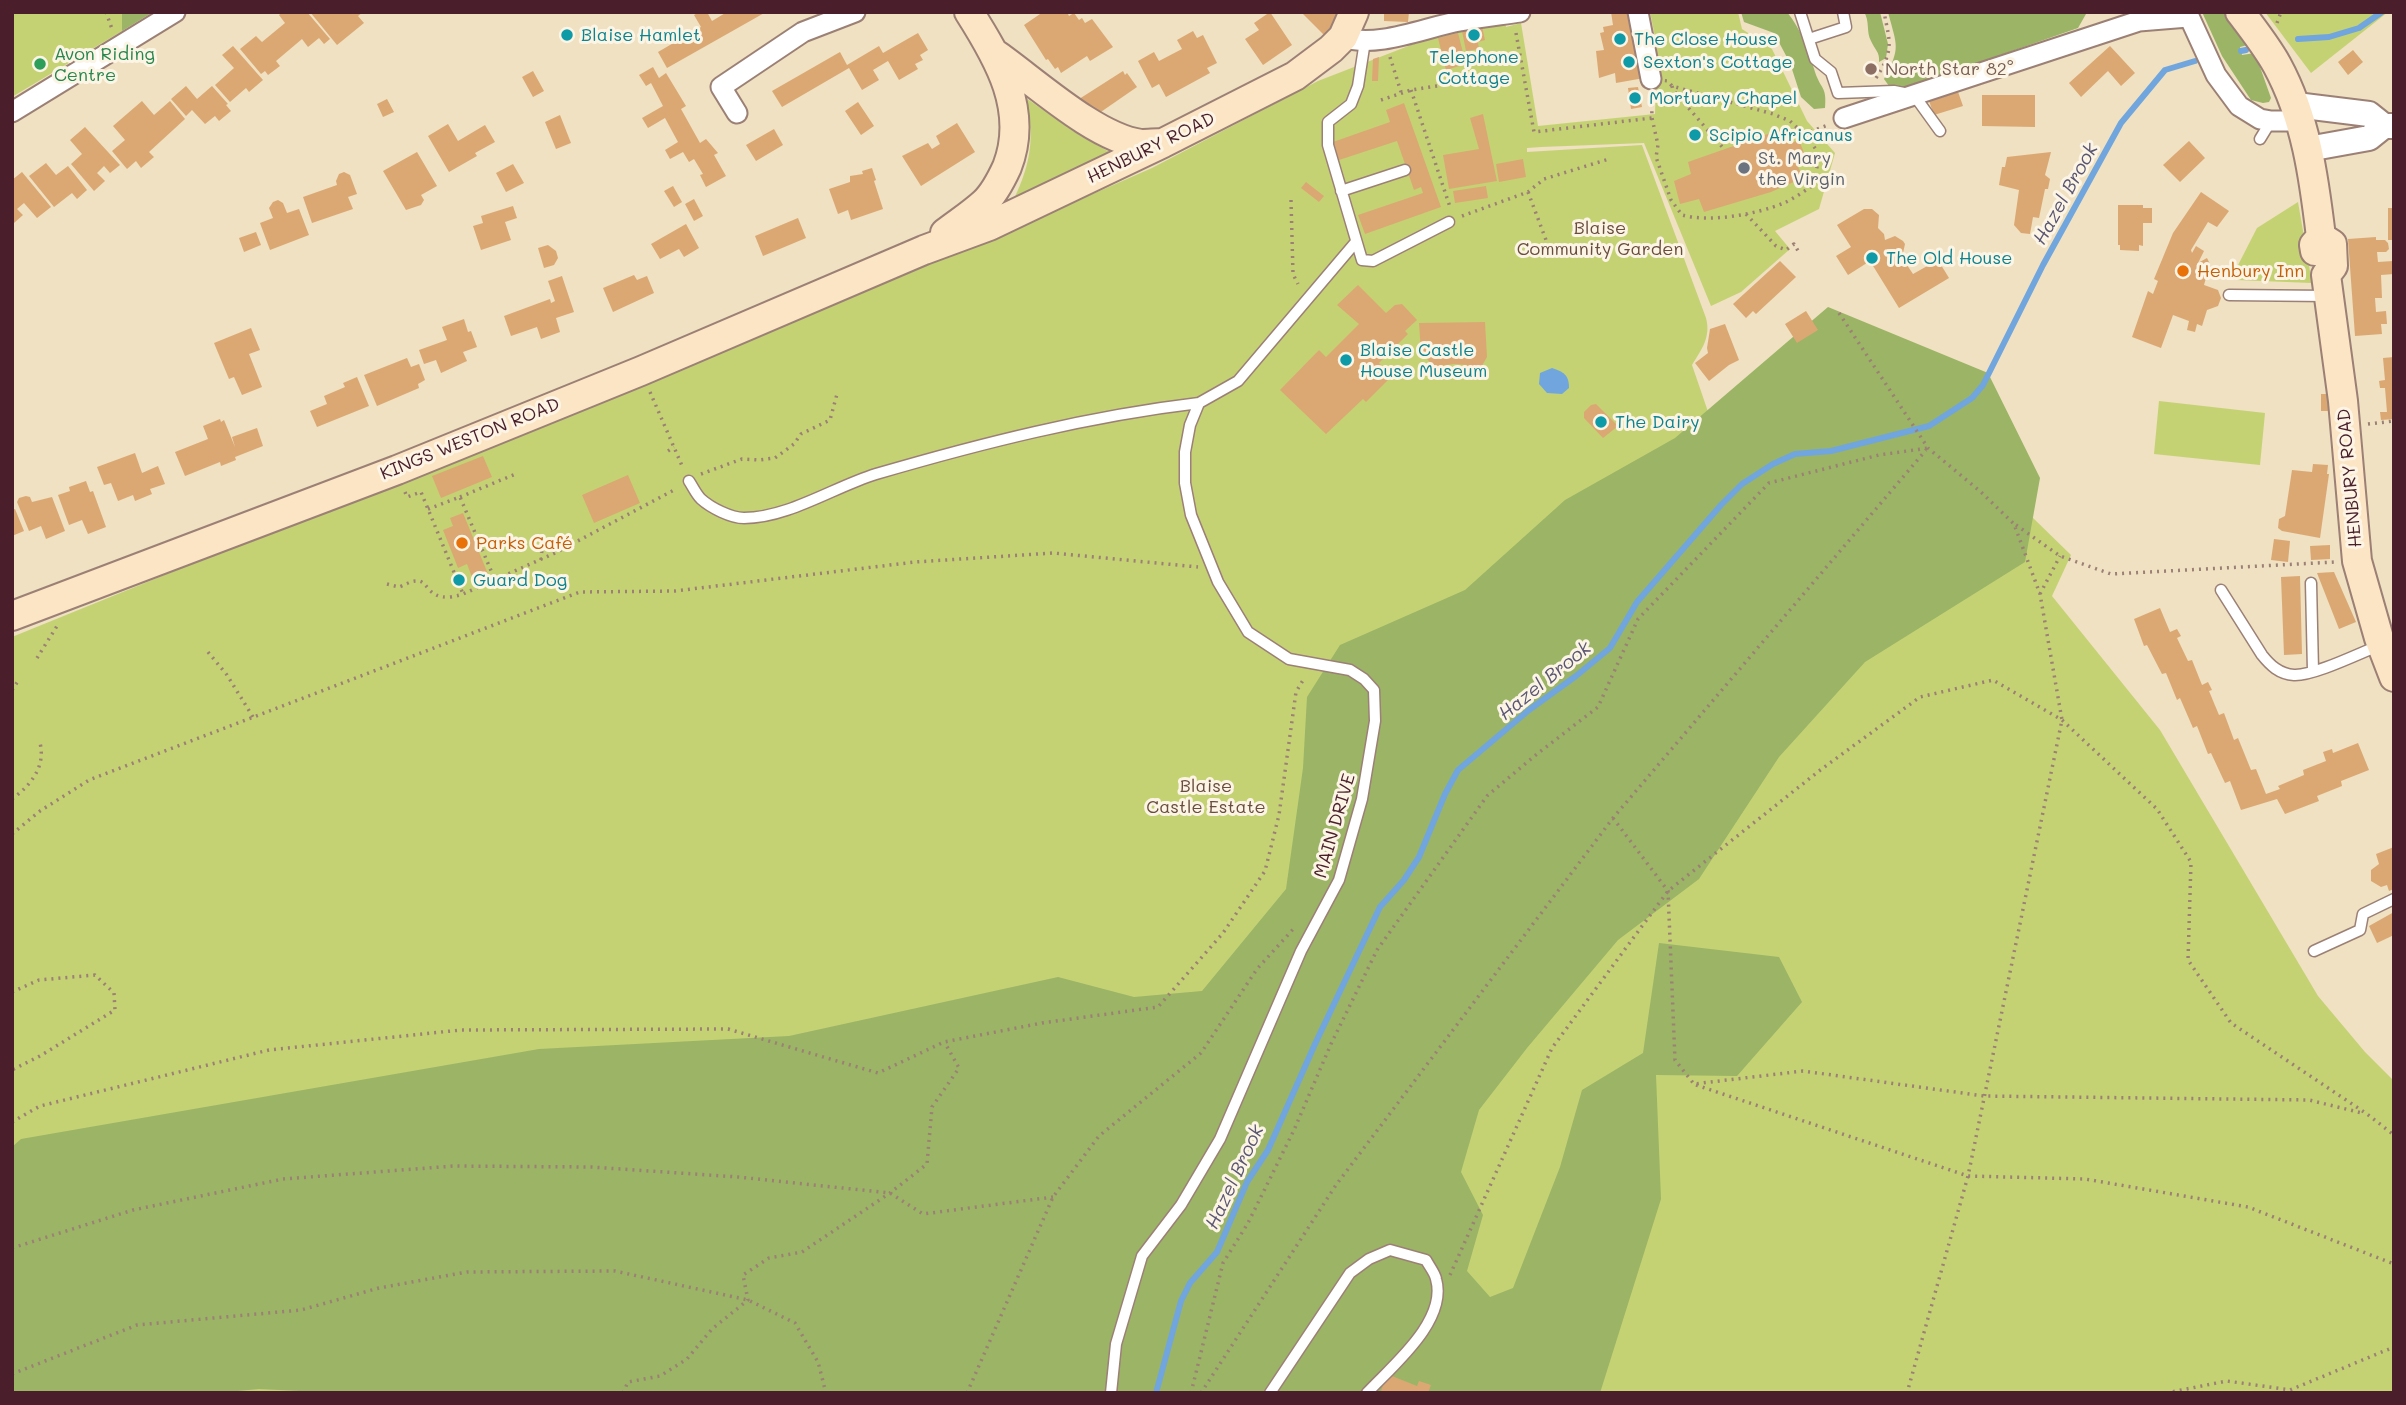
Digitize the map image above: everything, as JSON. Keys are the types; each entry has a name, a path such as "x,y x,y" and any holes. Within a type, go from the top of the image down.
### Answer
{"main road":[{"path":"924,250 985,202 1001,181 1011,157 1016,132 1014,106 994,52 969,12"},
{"name":"HENBURY ROAD","path":"2240,12 2277,65 2298,113 2308,149 2321,237 2314,245 2316,267 2327,286 2343,401 2357,561 2385,639 2394,677"},
{"name":"HENBURY ROAD","path":"924,250 989,226 1163,143 1294,76 1354,30"},
{"path":"994,52 1083,118 1118,137 1141,144 1163,143"},
{"name":"KINGS WESTON ROAD","path":"12,616 397,470 924,250"}],"street":[{"path":"12,112 175,12"},
{"path":"737,113 721,87 803,32 855,12"},
{"path":"1638,12 1651,79"},
{"path":"1844,118 2140,20 2187,15 2212,67 2239,106 2260,118 2271,121 2298,113 2370,114 2389,127 2370,138 2308,149"},
{"path":"1354,30 1385,38 1460,20 1517,18"}],"lane":[{"path":"1800,12 1816,61 1831,72 1838,93 1894,91 1914,95 1940,131"},
{"path":"1809,39 1846,27 1843,12"},
{"path":"1354,30 1358,86 1350,104 1328,122 1327,130 1328,145 1362,260 1373,261 1449,222"},
{"path":"2260,139 2271,121"},
{"path":"1341,191 1405,170"},
{"path":"689,481 701,499 722,512 743,518 765,515 777,513 861,479 976,444 1098,419 1199,403 1238,381 1355,243"},
{"path":"2229,295 2327,286"},
{"name":"MAIN DRIVE","path":"1111,1393 1116,1344 1142,1256 1181,1205 1220,1139 1290,975 1339,880 1359,811 1375,721 1374,690 1364,679 1350,670 1289,659 1248,632 1218,582 1191,515 1185,483 1190,425 1199,403"},
{"path":"2311,583 2314,671"},
{"path":"2221,590 2269,664 2280,672 2295,675 2314,671 2385,639"},
{"path":"2314,951 2360,930 2363,914 2394,899"},
{"path":"1270,1393 1350,1273 1369,1259 1390,1250 1426,1260 1437,1280 1438,1303 1423,1334 1367,1393"}],"path":[{"path":"1869,92 1889,54 1890,37 1884,12"},
{"path":"1517,18 1534,132 1652,118"},
{"path":"1385,38 1401,92"},
{"path":"1651,79 1652,118 1658,145 1656,157 1667,192 1682,215 1705,219 1745,214 1784,203 1812,186 1818,152 1790,121 1672,86 1724,149"},
{"path":"1381,100 1401,92 1456,83"},
{"path":"1411,90 1454,219 1528,192 1544,179 1609,159"},
{"path":"1804,134 1844,118"},
{"path":"1528,192 1552,256"},
{"path":"1291,200 1293,274 1298,284"},
{"path":"1745,214 1776,246 1786,250 1794,244 1800,254"},
{"path":"1839,313 1928,448 1981,492 2014,524 2060,556 2111,574 2357,561"},
{"path":"641,370 689,481"},
{"path":"387,584 399,587 416,580 438,597 449,599 463,594 541,560 632,515 720,466 742,459 775,457 794,444 801,435 830,420 838,394"},
{"path":"668,451 674,447"},
{"path":"1201,1393 1336,1185 1613,818 1928,448"},
{"path":"1191,1393 1223,1264 1248,1223 1294,1130 1365,974 1377,950 1487,796 1598,708 1639,620 1769,483 1879,455 1928,448"},
{"path":"397,470 407,497 421,492 463,594"},
{"path":"428,509 518,473"},
{"path":"460,497 495,580"},
{"path":"1907,1393 1968,1176 2062,720 2040,594 2014,524"},
{"path":"541,560 543,537"},
{"path":"12,834 40,811 89,780 580,592 675,591 915,562 1053,553 1213,569"},
{"path":"2040,594 2060,556"},
{"path":"37,658 63,617 57,599"},
{"path":"208,652 227,675 253,717"},
{"path":"12,1122 40,1106 269,1050 461,1030 728,1029 878,1073 944,1042 1042,1023 1158,1007 1223,933 1265,871 1279,815 1296,692 1313,663"},
{"path":"1438,1303 1552,1048 1668,891 1819,771 1920,697 1993,680 2062,720 2157,809 2190,862 2188,960 2231,1023 2394,1135"},
{"path":"12,690 18,681"},
{"path":"12,799 24,790 39,770 42,750 40,743"},
{"path":"1613,818 1668,891 1675,1060 1694,1084 1968,1176 2085,1179 2248,1207 2394,1264"},
{"path":"967,1393 1053,1197 1099,1136 1201,1053 1257,969 1308,912 1319,918"},
{"path":"12,992 39,980 95,975 114,993 115,1010 12,1070"},
{"path":"748,1300 744,1275 769,1258 802,1252 890,1193 927,1164 932,1107 959,1069 944,1042"},
{"path":"1694,1084 1803,1071 1984,1096 2309,1100 2367,1114"},
{"path":"12,1248 133,1210 284,1178 454,1166 591,1167 738,1177 890,1193 923,1214 1053,1197"},
{"path":"12,1374 137,1325 301,1310 379,1287 467,1272 615,1271 748,1300 795,1323 818,1363 826,1393"},
{"path":"623,1393 628,1382 660,1376 687,1359 712,1329 748,1300"},
{"path":"2166,1393 2227,1381 2290,1390 2394,1347"}],"green space":[{"name":"Avon Riding Centre","path":"12,12 122,12 122,31 12,97"},
{"path":"122,12 153,12 122,31"},
{"name":"Blaise Castle Estate","path":"1650,12 1738,12 1742,29 1772,49 1807,121 1835,153 1819,209 1775,231 1790,249 1741,292 1711,306 1644,143 1527,148 1527,152 1642,145 1706,318 1706,337 1692,365 1753,543 1912,400 2071,555 2052,596 2160,730 2318,996 2365,1052 2394,1081 2394,1393 12,1393 12,637 981,243 1152,168 1318,81 1446,33 1505,20 1506,27 1521,23 1538,126 1655,114 1657,47"},
{"path":"1741,12 1787,12 1807,48 1824,92 1825,108 1814,109 1801,97 1790,63 1774,33 1744,22"},
{"path":"1864,12 1880,12 1888,44 1886,58 1879,62 1878,53 1870,38"},
{"path":"1888,12 2086,14 2078,28 1903,89 1889,86 1884,79 1896,47"},
{"path":"2202,12 2233,12 2251,44 2240,47 2242,55 2255,53 2271,98 2269,102 2251,100 2222,56"},
{"path":"2265,12 2388,12 2311,73"},
{"path":"1026,98 1079,135 1113,154 1014,199 1030,150"},
{"path":"2298,202 2312,283 2236,280 2235,271 2257,228"},
{"path":"1828,307 1988,373 2040,478 2025,562 1865,662 1779,757 1699,879 1618,940 1479,1110 1461,1172 1483,1215 1467,1271 1490,1297 1513,1288 1560,1167 1582,1090 1643,1053 1659,943 1779,957 1802,1002 1737,1076 1656,1075 1661,1199 1600,1393 339,1393 259,1389 217,1393 12,1393 12,1147 21,1139 539,1049 789,1036 1058,977 1134,997 1202,991 1286,889 1303,768 1307,697 1340,645 1465,590 1565,500 1675,438"},
{"path":"2159,401 2265,413 2260,465 2154,454"}],"water":[{"path":"1552,368 1567,377 1569,388 1562,394 1547,393 1539,384 1540,373"}],"building":[{"path":"282,12 307,12 330,39 324,44 319,38 308,47 302,39 276,61 280,66 268,75 265,71 261,74 240,49 256,36 262,42 285,23 279,15"},
{"path":"310,12 363,12 358,16 364,23 337,45"},
{"path":"707,12 712,21 727,12 766,12 667,68 658,52 701,27 694,15"},
{"path":"1043,12 1067,12 1069,16 1074,13 1085,23 1092,19 1113,47 1090,61 1087,56 1061,73 1058,67 1055,69 1048,59 1046,60 1024,25"},
{"path":"1270,12 1292,45 1263,65 1245,39 1259,30 1254,23"},
{"path":"1301,12 1344,12 1326,37"},
{"path":"1384,12 1409,12 1408,22 1384,21"},
{"name":"The Close House","path":"1611,12 1632,12 1644,78 1616,83 1615,73 1599,78 1596,51 1604,50 1600,33 1604,32 1603,27 1613,25"},
{"name":"Telephone Cottage","path":"1482,26 1485,40 1478,42 1479,49 1466,51 1462,31"},
{"path":"1193,31 1197,38 1203,35 1217,63 1207,68 1210,73 1166,97 1159,84 1152,88 1138,61 1154,52 1159,61 1182,49 1177,40"},
{"path":"918,33 928,50 920,55 923,60 915,64 918,69 899,80 888,61 873,70 879,80 862,90 849,68 782,107 772,91 840,52 847,65 879,46 883,53"},
{"path":"1458,33 1466,64 1446,70 1438,38"},
{"path":"233,46 263,80 249,92 246,88 230,102 215,85 234,68 222,55"},
{"path":"2110,46 2135,73 2121,86 2108,71 2081,97 2069,83"},
{"path":"2353,50 2363,62 2348,75 2338,62"},
{"path":"1379,57 1378,81 1372,81 1373,59"},
{"path":"653,67 659,78 666,73 686,106 681,109 700,143 706,139 718,153 714,155 726,176 706,187 700,175 703,174 694,159 689,162 683,152 670,159 665,150 678,142 665,118 648,128 642,118 663,106 651,83 646,86 639,75"},
{"path":"533,71 544,91 533,97 522,77"},
{"path":"1123,71 1137,87 1095,116 1076,101"},
{"path":"186,86 197,99 212,86 231,111 219,121 215,116 205,124 192,110 186,116 171,99"},
{"name":"Mortuary Chapel","path":"1638,87 1642,107 1631,109 1628,88"},
{"path":"1957,89 1963,106 1934,115 1928,98"},
{"path":"1982,95 2035,95 2035,127 1982,126"},
{"path":"387,99 394,112 383,117 377,104"},
{"path":"142,101 154,115 170,101 185,119 149,152 154,157 141,168 136,161 127,169 112,151 125,140 113,126"},
{"path":"858,102 874,126 861,135 845,111"},
{"path":"1404,103 1441,207 1365,234 1358,215 1423,193 1421,187 1414,190 1397,141 1339,160 1333,142 1390,122 1386,110"},
{"path":"1483,114 1497,181 1449,189 1443,155 1479,149 1470,118"},
{"path":"560,115 571,143 556,149 545,122"},
{"path":"957,123 975,152 921,186 902,156 928,143 932,149 940,144 936,136"},
{"path":"448,124 458,141 485,125 495,142 449,172 428,136"},
{"path":"85,127 120,165 110,173 104,166 97,173 105,181 94,191 71,164 82,154 70,140"},
{"path":"774,129 783,145 756,161 746,145"},
{"name":"St. Mary the Virgin","path":"1782,129 1788,144 1799,140 1806,158 1796,162 1803,178 1771,192 1704,212 1699,199 1680,204 1674,181 1691,174 1688,162"},
{"path":"2189,141 2205,158 2180,182 2163,165"},
{"path":"417,152 437,186 421,195 424,200 421,205 406,210 383,171"},
{"path":"2051,152 2045,175 2050,179 2039,218 2033,217 2030,234 2021,233 2014,225 2019,190 1999,185 2002,167 2005,167 2007,157"},
{"path":"1523,159 1526,177 1499,182 1496,164"},
{"path":"46,163 56,175 68,166 87,190 77,199 72,193 54,207 29,176"},
{"path":"513,164 524,183 506,192 496,173"},
{"path":"872,168 883,209 851,220 848,210 838,214 829,189 850,182 850,176 863,174 862,171"},
{"path":"22,172 51,207 37,218 24,203 17,209 23,215 14,223 12,180"},
{"path":"344,172 350,175 357,194 348,197 353,209 312,223 303,197 337,185 339,174"},
{"path":"1306,182 1324,196 1319,202 1301,188"},
{"path":"673,186 682,202 674,207 664,191"},
{"path":"1486,186 1488,198 1455,203 1453,191"},
{"name":"Henbury Inn","path":"2201,192 2229,211 2217,227 2208,222 2191,250 2192,253 2196,246 2204,251 2198,263 2207,258 2212,268 2203,273 2206,278 2204,285 2218,290 2221,298 2218,306 2207,310 2202,326 2197,324 2195,332 2187,330 2189,321 2173,315 2161,348 2132,337 2148,291 2153,294 2158,281 2154,279 2173,233"},
{"path":"694,199 703,216 694,221 685,204"},
{"path":"278,200 283,203 287,213 299,209 309,235 270,250 260,223 273,218 269,208"},
{"path":"2118,205 2143,205 2143,208 2152,208 2152,223 2143,223 2143,246 2139,245 2139,251 2120,250"},
{"path":"513,206 517,218 505,222 511,240 481,250 473,226 483,223 481,216"},
{"path":"2388,208 2394,208 2394,240 2388,240"},
{"name":"The Old House","path":"1864,209 1872,209 1879,215 1878,228 1884,234 1885,240 1895,236 1903,241 1903,253 1913,274 1938,260 1949,278 1899,308 1870,261 1848,275 1836,256 1851,247 1837,225"},
{"path":"798,218 806,238 763,256 755,236"},
{"path":"686,224 699,248 684,257 679,249 660,259 651,244"},
{"path":"256,232 261,245 244,252 239,238"},
{"path":"2376,237 2376,240 2385,240 2389,249 2386,252 2377,252 2378,262 2393,261 2394,274 2381,275 2382,298 2375,298 2376,312 2386,311 2387,324 2381,324 2382,334 2355,336 2348,239"},
{"path":"548,245 556,251 558,258 554,265 544,268 538,248"},
{"path":"1780,261 1796,277 1756,314 1753,311 1746,318 1733,304"},
{"path":"634,275 637,280 647,276 654,293 613,312 603,288"},
{"path":"562,276 574,312 556,318 560,332 541,339 537,327 511,336 504,316 550,299 551,303 555,301 548,281"},
{"name":"Blaise Castle House Museum","path":"1358,285 1386,313 1395,305 1402,304 1417,320 1405,331 1408,334 1379,363 1392,376 1366,402 1363,399 1326,434 1280,390 1319,350 1326,357 1359,324 1337,305"},
{"path":"1806,311 1818,330 1797,343 1785,324"},
{"path":"464,319 477,347 463,352 467,361 441,373 436,360 424,364 419,350 447,340 442,327"},
{"path":"1485,322 1487,357 1479,371 1466,365 1434,367 1421,352 1419,323"},
{"path":"1725,324 1739,360 1709,381 1695,363 1708,353 1710,329"},
{"path":"251,328 260,350 249,354 262,387 242,395 234,377 229,379 214,343"},
{"path":"2394,357 2394,419 2381,420 2380,412 2387,412 2385,388 2380,388 2379,381 2385,380 2383,358"},
{"path":"407,358 411,367 419,364 425,380 418,384 419,388 377,406 364,375"},
{"path":"357,377 369,406 317,427 310,411 327,404 324,396 345,387 343,383"},
{"path":"2321,394 2337,394 2337,411 2321,411"},
{"name":"The Dairy","path":"1596,404 1618,426 1603,438 1584,418 1584,412"},
{"path":"220,419 221,422 224,420 235,447 232,437 257,428 263,446 235,457 236,460 221,466 220,462 185,476 175,452 208,439 203,426"},
{"path":"135,453 142,473 158,466 165,484 150,489 152,494 135,501 133,495 118,501 111,483 104,485 97,467"},
{"path":"483,456 492,477 441,498 432,476"},
{"path":"2313,464 2328,465 2329,474 2320,538 2278,528 2279,519 2285,516 2292,470 2312,472"},
{"path":"628,475 640,503 594,523 582,495"},
{"path":"86,481 90,492 93,491 106,527 88,534 82,520 69,525 58,495 70,491 69,487"},
{"path":"30,497 32,502 52,497 65,531 46,539 41,526 29,531 17,502 19,498"},
{"path":"15,509 24,531 12,536 12,510"},
{"name":"Parks Café","path":"463,513 488,574 473,580 467,564 458,568 443,530 453,526 450,518"},
{"path":"2274,539 2290,541 2288,562 2271,560"},
{"path":"2330,545 2330,559 2311,560 2310,546"},
{"path":"2334,572 2356,622 2339,629 2317,573"},
{"path":"2300,576 2302,654 2284,655 2281,577"},
{"path":"2160,608 2170,632 2177,629 2181,636 2177,638 2188,661 2192,660 2202,685 2208,682 2219,715 2224,713 2234,740 2238,738 2251,770 2256,769 2266,794 2304,775 2303,770 2326,761 2323,752 2332,749 2333,753 2358,743 2369,770 2341,781 2342,786 2317,796 2319,801 2285,814 2277,799 2241,810 2230,781 2225,783 2211,753 2208,754 2197,726 2193,728 2180,698 2177,700 2166,673 2162,674 2147,645 2144,646 2134,619"},
{"path":"2394,847 2394,889 2389,891 2387,885 2381,887 2371,881 2371,870 2379,864 2376,854"},
{"path":"2394,912 2394,935 2377,943 2369,926"},
{"path":"1387,1374 1417,1386 1419,1381 1431,1385 1428,1393 1386,1393 1381,1391"}],"waterway":[{"name":"Hazel Brook","path":"2298,39 2329,37 2359,28 2382,12"},
{"name":"Hazel Brook","path":"2241,51 2246,50"},
{"name":"Hazel Brook","path":"1156,1393 1181,1301 1190,1283 1217,1252 1247,1182 1268,1150 1380,907 1404,880 1419,857 1458,770 1529,710 1610,648 1637,602 1742,484 1773,464 1795,454 1831,451 1929,426 1972,398 1983,385 2043,265 2121,123 2165,70 2195,61"}],"place":[{"name":"Blaise Hamlet","path":"567,35"},
{"name":"Telephone Cottage","path":"1474,35"},
{"name":"The Close House","path":"1620,39"},
{"name":"Sexton's Cottage","path":"1629,62"},
{"name":"Avon Riding Centre","path":"40,64"},
{"name":"North Star 82°","path":"1871,69"},
{"name":"Mortuary Chapel","path":"1635,98"},
{"name":"Scipio Africanus","path":"1695,135"},
{"name":"St. Mary the Virgin","path":"1744,168"},
{"name":"The Old House","path":"1872,258"},
{"name":"Henbury Inn","path":"2183,271"},
{"name":"Blaise Castle House Museum","path":"1346,360"},
{"name":"The Dairy","path":"1601,422"},
{"name":"Parks Café","path":"462,543"},
{"name":"Guard Dog","path":"459,580"}],"park label":[{"name":"Blaise Community Garden","path":"1600,238"}]}
